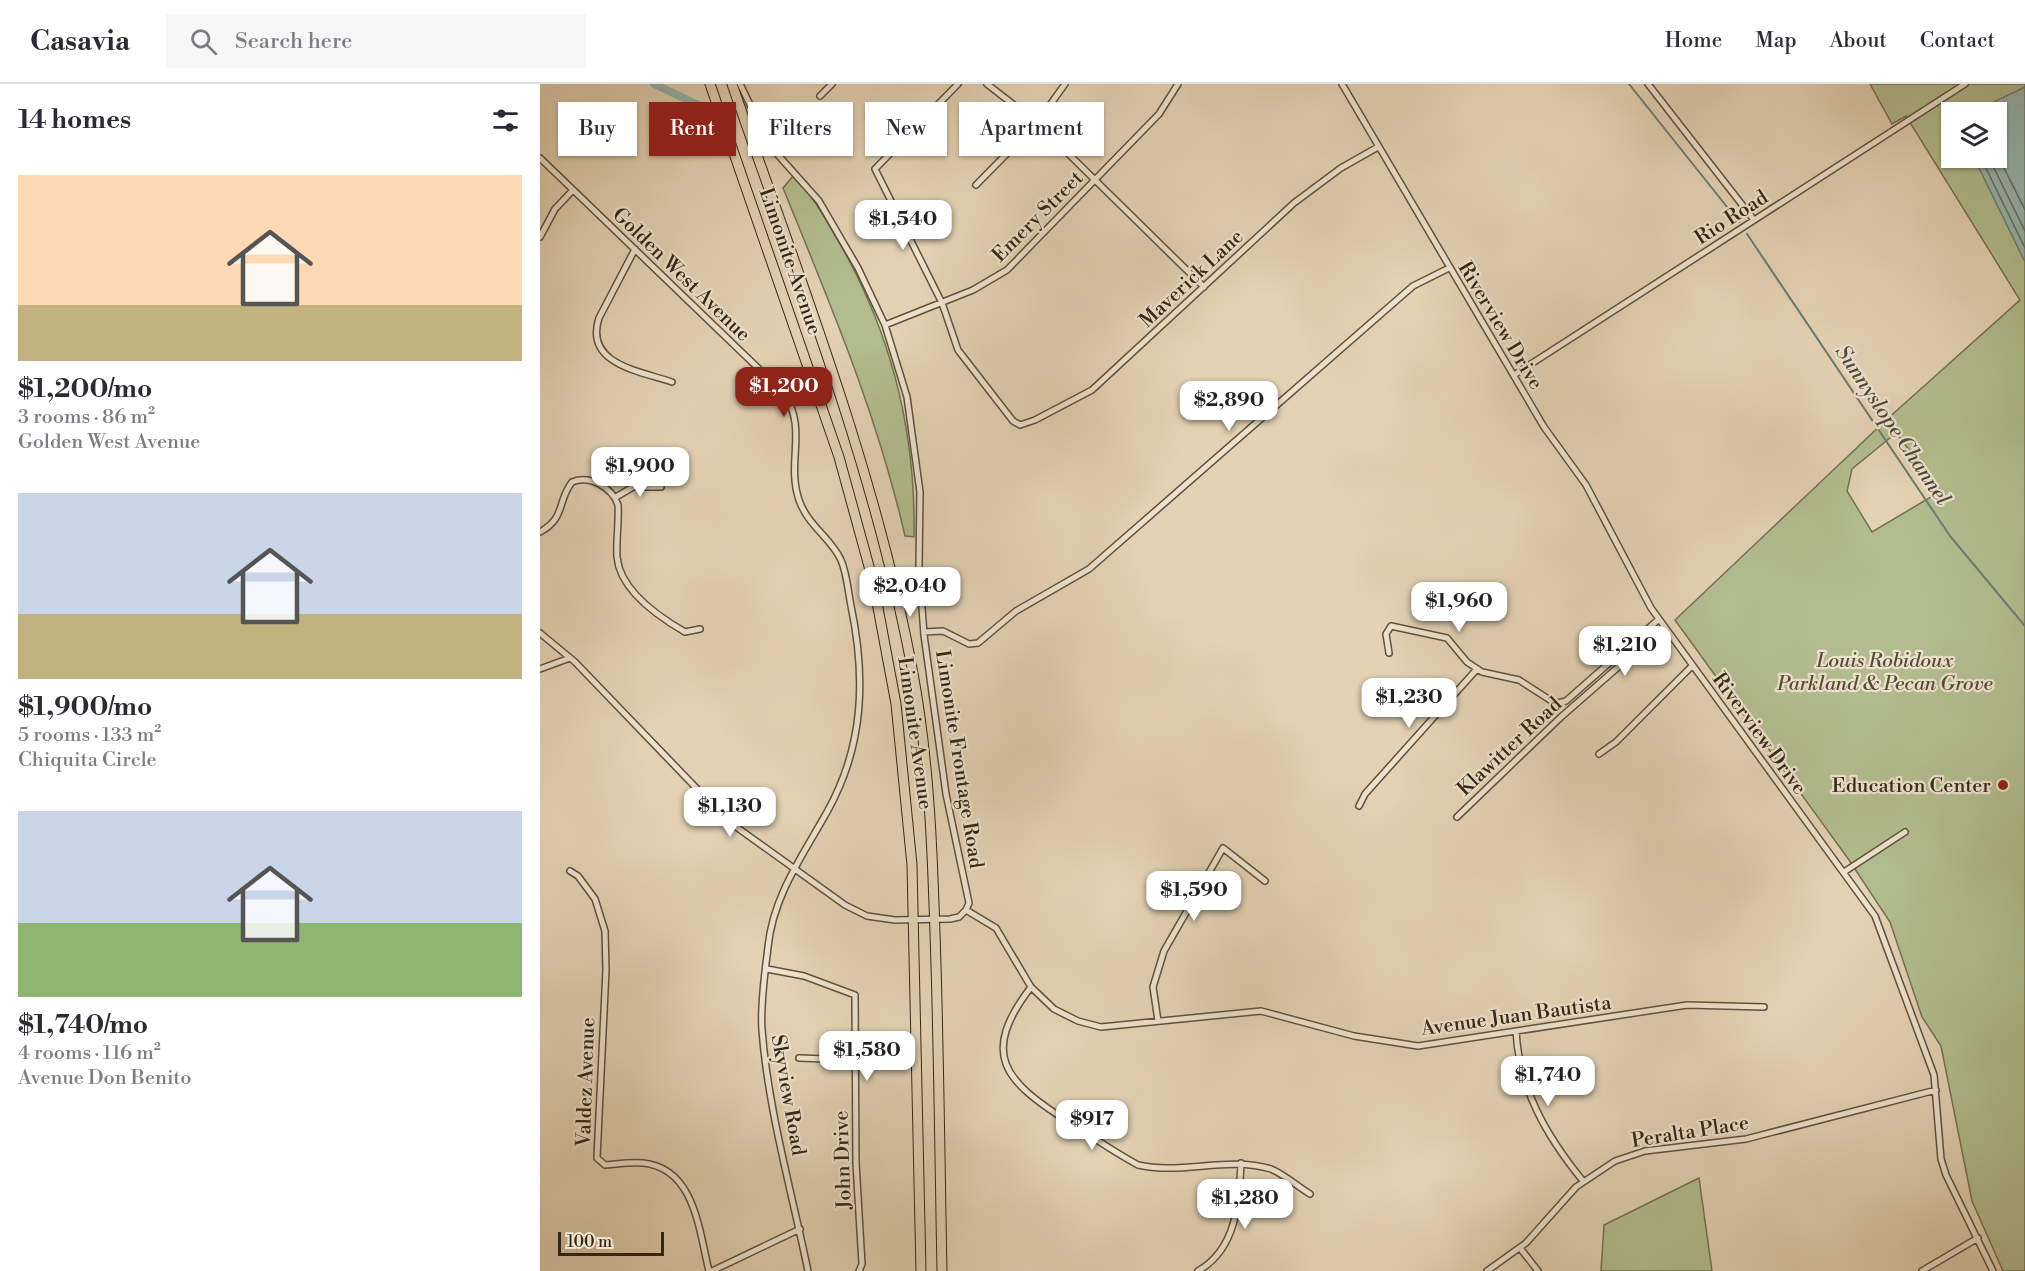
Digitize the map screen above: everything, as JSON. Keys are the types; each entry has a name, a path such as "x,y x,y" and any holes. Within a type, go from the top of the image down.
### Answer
{"main road":[{"name":"Limonite Avenue","path":"710,84 839,457 873,581 896,704 910,822 921,1271"},
{"name":"Limonite Avenue","path":"732,84 850,424 881,529 915,681 929,800 935,918 942,1271"}],"street":[{"name":"Limonite Frontage Road","path":"740,84 770,146 807,187 831,220 885,325 907,398 918,458 920,584 924,632 946,794 969,903 966,910"},
{"path":"820,96 832,84"},
{"path":"942,303 875,169 958,84"},
{"path":"987,84 1010,102"},
{"path":"1052,102 1065,84"},
{"name":"Emery Street","path":"885,325 973,290 1007,270 1159,114 1178,84"},
{"name":"Riverview Drive","path":"1342,84 1544,427 1586,485 1664,627 1875,916 1906,1004 1926,1050 1936,1090 1941,1159 1957,1202 1978,1238 1993,1271"},
{"path":"1648,84 1754,220"},
{"name":"Rio Road","path":"1514,375 1965,84"},
{"name":"Maverick Lane","path":"942,303 958,350 967,364 1013,421 1020,424 1035,420 1092,390 1309,190 1378,147"},
{"path":"976,185 1005,156"},
{"path":"1071,156 1203,286"},
{"name":"Golden West Avenue","path":"540,158 776,384 791,403 797,426 794,468 798,498 810,522 841,560 858,638 861,696 850,760"},
{"path":"540,237 555,209 573,190"},
{"path":"635,249 599,318 595,330 597,345 606,357 672,382"},
{"path":"924,632 942,631 969,644 978,643 1016,611 1089,569 1413,286 1449,268"},
{"path":"540,532 559,515 567,489 572,482 587,480 599,484 615,497 619,518 617,557 620,573 627,584 667,621 686,632 700,629"},
{"path":"615,497 633,487 661,487"},
{"path":"1389,652 1386,634 1387,629 1394,626 1410,632 1447,638 1477,669 1519,680 1550,700 1563,701 1659,619"},
{"name":"Klawitter Road","path":"1457,817 1570,710 1664,627"},
{"path":"540,633 570,658 744,835 857,912 881,919 914,920 959,917 966,910"},
{"path":"540,669 570,658"},
{"path":"1599,754 1616,742 1692,666"},
{"path":"1359,806 1365,794 1477,669"},
{"path":"1563,701 1570,710"},
{"name":"Skyview Road","path":"808,1271 780,1140 762,1029 762,995 772,925 793,870 826,813 850,760"},
{"path":"1844,872 1905,832"},
{"path":"1158,1021 1153,987 1164,951 1223,848 1265,881"},
{"name":"Valdez Avenue","path":"570,871 587,886 595,899 605,932 606,970 597,1158 605,1164 642,1163 657,1166 672,1175 685,1188 695,1211 710,1271"},
{"name":"Avenue Juan Bautista","path":"966,910 996,928 1030,987 1054,1009 1078,1021 1101,1027 1261,1011 1354,1036 1418,1046 1687,1005 1764,1007"},
{"name":"John Drive","path":"767,969 804,976 855,995 856,1163 862,1264 859,1271"},
{"path":"1030,987 1012,1011 1004,1052 1009,1073 1019,1087 1043,1105 1138,1165 1155,1169 1189,1169 1242,1163 1274,1170 1310,1194"},
{"path":"1516,1031 1518,1056 1531,1098 1547,1133 1583,1181"},
{"path":"799,1058 855,1060"},
{"name":"Peralta Place","path":"1487,1271 1520,1248 1563,1198 1583,1181 1615,1161 1645,1151 1746,1139 1936,1090"},
{"path":"1198,1271 1219,1253 1232,1230 1239,1208 1242,1163"},
{"path":"710,1271 800,1229"},
{"path":"1922,1271 1978,1238"},
{"path":"1520,1248 1538,1271"}],"green space":[{"name":"Louis Robidoux Parkland & Pecan Grove","path":"1870,84 2025,84 2025,1271 2003,1271 1972,1201 1941,1046 1922,1017 1890,922 1849,860 1675,620 1885,421 2020,300 1906,116 1892,124","holes":["1896,433 1941,491 1872,532 1847,491 1852,469"]},
{"path":"793,176 813,200 840,244 874,313 887,349 905,422 911,460 914,537 905,536 881,446 851,359 783,188"},
{"path":"1699,1178 1712,1271 1601,1271 1604,1225"}],"water":[{"path":"2025,87 2025,262 1979,168 2007,168 2007,102 1994,102"}],"waterway":[{"path":"654,84 692,102"},
{"name":"Sunnyslope Channel","path":"1629,84 1739,222"},
{"name":"Sunnyslope Channel","path":"1747,234 1950,536 2025,626"}],"place":[{"name":"Education Center","path":"2003,785"}]}
